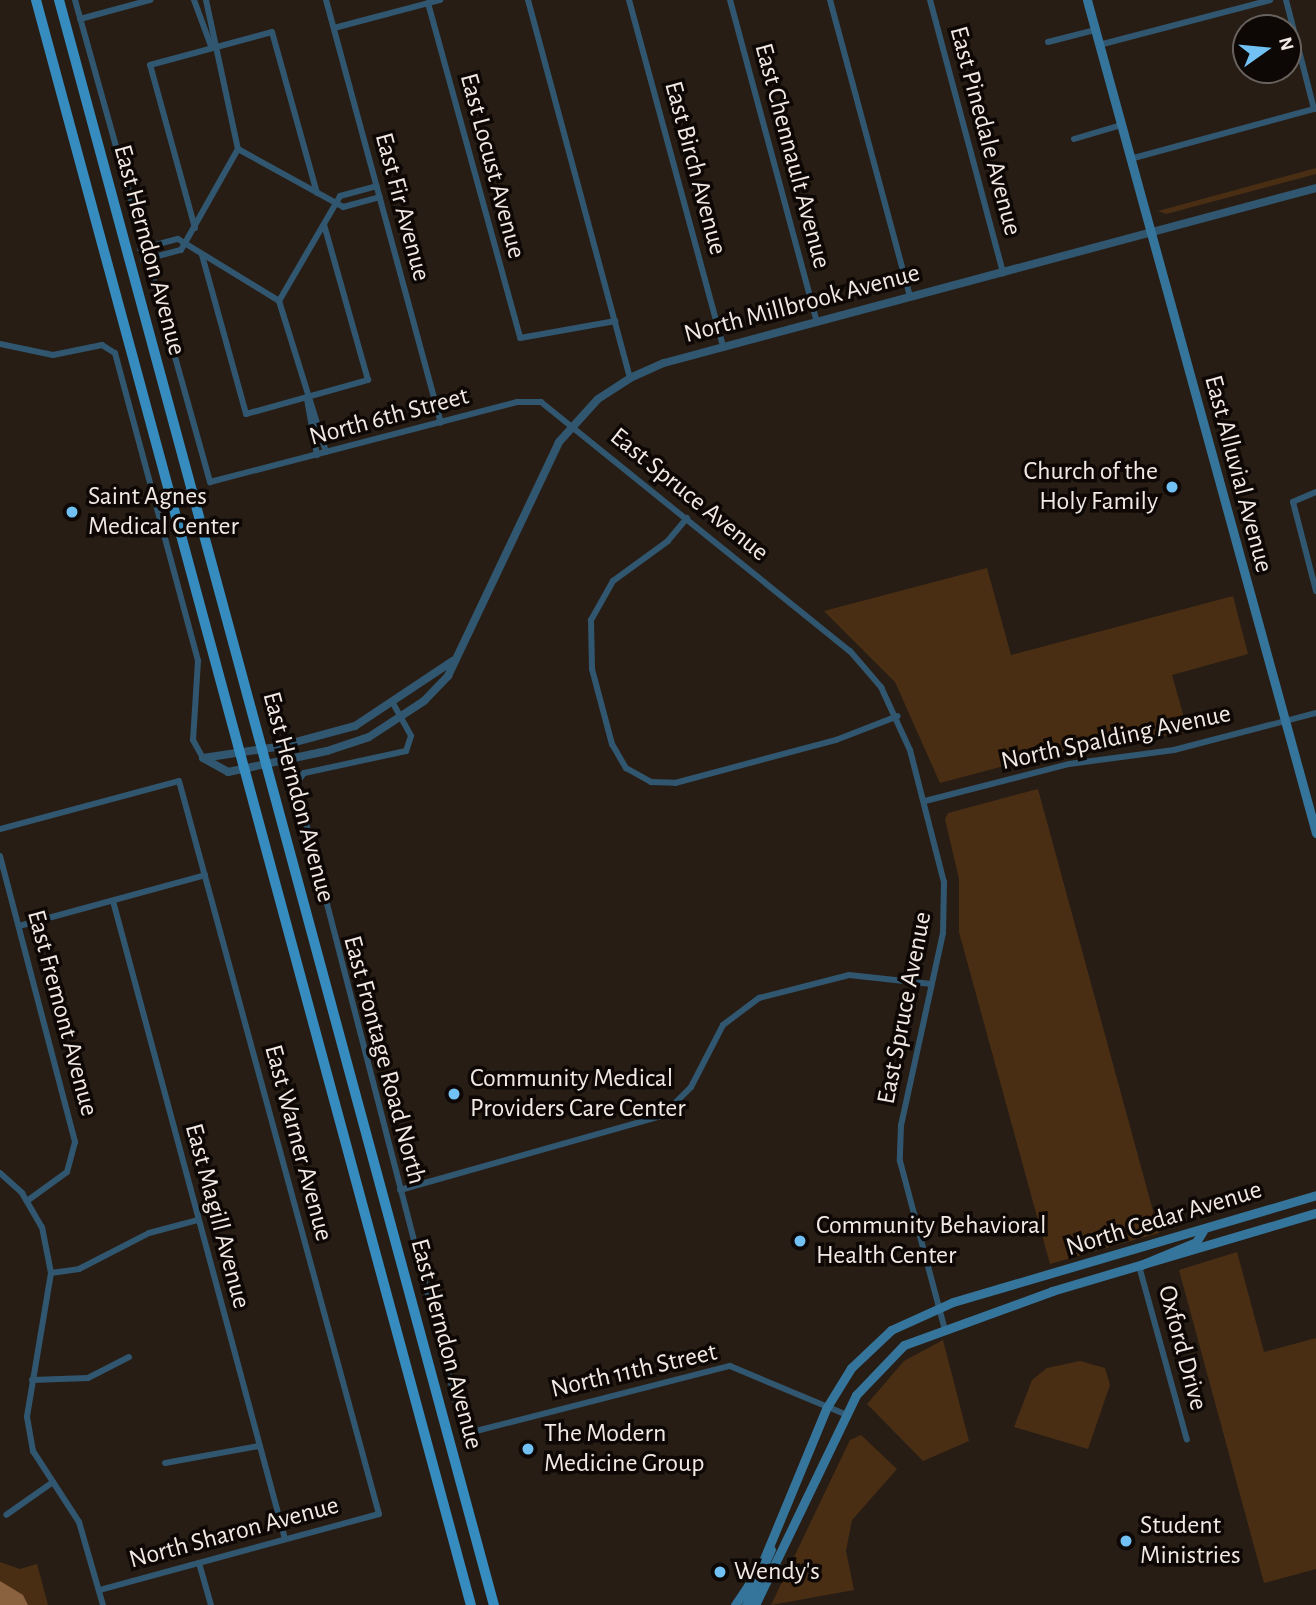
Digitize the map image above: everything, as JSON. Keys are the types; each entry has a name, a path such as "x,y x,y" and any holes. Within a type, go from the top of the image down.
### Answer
{"main road":[{"name":"East Herndon Avenue","path":"36,0 471,1605"},
{"name":"East Herndon Avenue","path":"59,0 494,1605"},
{"name":"East Alluvial Avenue","path":"1087,0 1316,833"},
{"name":"North Cedar Avenue","path":"736,1605 774,1537 827,1407 876,1342 938,1307 1203,1231 1316,1195"},
{"name":"North Cedar Avenue","path":"755,1605 845,1415 889,1357 944,1326 1316,1213"},
{"path":"1139,1266 1148,1257 1196,1242 1203,1231"},
{"path":"746,1605 768,1567 774,1537"}],"street":[{"path":"75,0 143,260 186,243 239,149 212,48 194,0"},
{"path":"80,19 150,0"},
{"path":"206,0 212,48"},
{"name":"East Fir Avenue","path":"326,0 441,423"},
{"path":"334,28 440,0"},
{"path":"528,0 630,378"},
{"name":"East Birch Avenue","path":"629,0 723,347"},
{"name":"East Chennault Avenue","path":"730,0 817,322"},
{"path":"830,0 910,297"},
{"name":"East Pinedale Avenue","path":"930,0 1003,273"},
{"path":"1099,45 1270,0"},
{"path":"1130,159 1314,109 1286,0"},
{"name":"East Locust Avenue","path":"428,3 520,338 615,321"},
{"path":"1048,42 1095,30"},
{"path":"195,228 150,65 272,32 317,192"},
{"path":"1074,139 1121,125"},
{"path":"239,149 343,207 380,197"},
{"path":"279,301 340,196 377,186"},
{"name":"North Millbrook Avenue","path":"203,758 222,771 246,770 358,742 401,717 443,682 547,462 573,425 630,378 723,347 1316,188"},
{"path":"202,255 246,414 368,380 324,225"},
{"path":"140,249 178,239 279,301 326,453"},
{"name":"North 6th Street","path":"143,260 209,482 528,401 549,405 573,425"},
{"path":"0,344 52,355 108,347 115,354 198,661 193,740 203,758"},
{"path":"307,397 317,455"},
{"name":"East Spruce Avenue","path":"573,425 850,651 898,716 925,801 945,899 932,984 901,1125 900,1161 944,1326"},
{"path":"1316,492 1293,502 1316,591"},
{"path":"688,519 668,541 614,580 591,620 592,669 612,744 626,768 651,782 675,783 836,740 898,716"},
{"name":"North Millbrook Avenue","path":"203,758 263,750 340,731 394,705 453,661"},
{"name":"East Frontage Road North","path":"394,705 411,736 406,751 304,773 296,784 400,1189 467,1428"},
{"name":"North Spalding Avenue","path":"925,801 1048,768 1160,753 1316,713"},
{"name":"East Warner Avenue","path":"0,829 179,782 379,1514"},
{"name":"East Fremont Avenue","path":"0,856 75,1142 67,1172 27,1201"},
{"path":"19,926 205,875"},
{"name":"East Magill Avenue","path":"113,901 285,1539"},
{"path":"400,1189 662,1116 691,1087 723,1025 759,998 849,975 932,984"},
{"path":"0,1173 27,1201 47,1240 51,1273 32,1380 29,1440 79,1522 103,1605"},
{"path":"51,1273 79,1269 149,1233 198,1220"},
{"name":"Oxford Drive","path":"1139,1266 1187,1440"},
{"path":"32,1380 88,1378 129,1357"},
{"name":"North 11th Street","path":"467,1428 730,1366 845,1415"},
{"path":"165,1463 259,1446"},
{"path":"6,1516 53,1482"},
{"name":"North Sharon Avenue","path":"99,1590 379,1514"},
{"path":"199,1563 211,1605"}],"shaded area":[{"path":"1316,168 1316,174 1166,214 1158,211"},
{"path":"987,568 1011,655 1233,596 1248,654 1172,675 1188,732 1053,753 940,783 895,682 824,611"},
{"path":"1038,789 1159,1233 1050,1264 959,932 959,879 945,819 948,813"},
{"path":"1237,1252 1264,1352 1316,1338 1316,1569 1264,1583 1179,1270"},
{"path":"943,1340 969,1441 923,1461 867,1404 904,1361"},
{"path":"1080,1361 1105,1368 1110,1385 1088,1449 1014,1427 1032,1380 1047,1368"},
{"path":"861,1435 897,1469 852,1520 846,1551 854,1590 771,1605 850,1440"},
{"path":"0,1562 20,1569 37,1564 48,1605 0,1605"},
{"path":"0,1581 23,1595 28,1605 0,1605"}],"place":[{"name":"Church of the Holy Family","path":"1172,487"},
{"name":"Saint Agnes Medical Center","path":"72,512"},
{"name":"Community Medical Providers Care Center","path":"454,1094"},
{"name":"Community Behavioral Health Center","path":"800,1241"},
{"name":"The Modern Medicine Group","path":"528,1449"},
{"name":"Student Ministries","path":"1126,1541"},
{"name":"Wendy's","path":"720,1572"}]}
